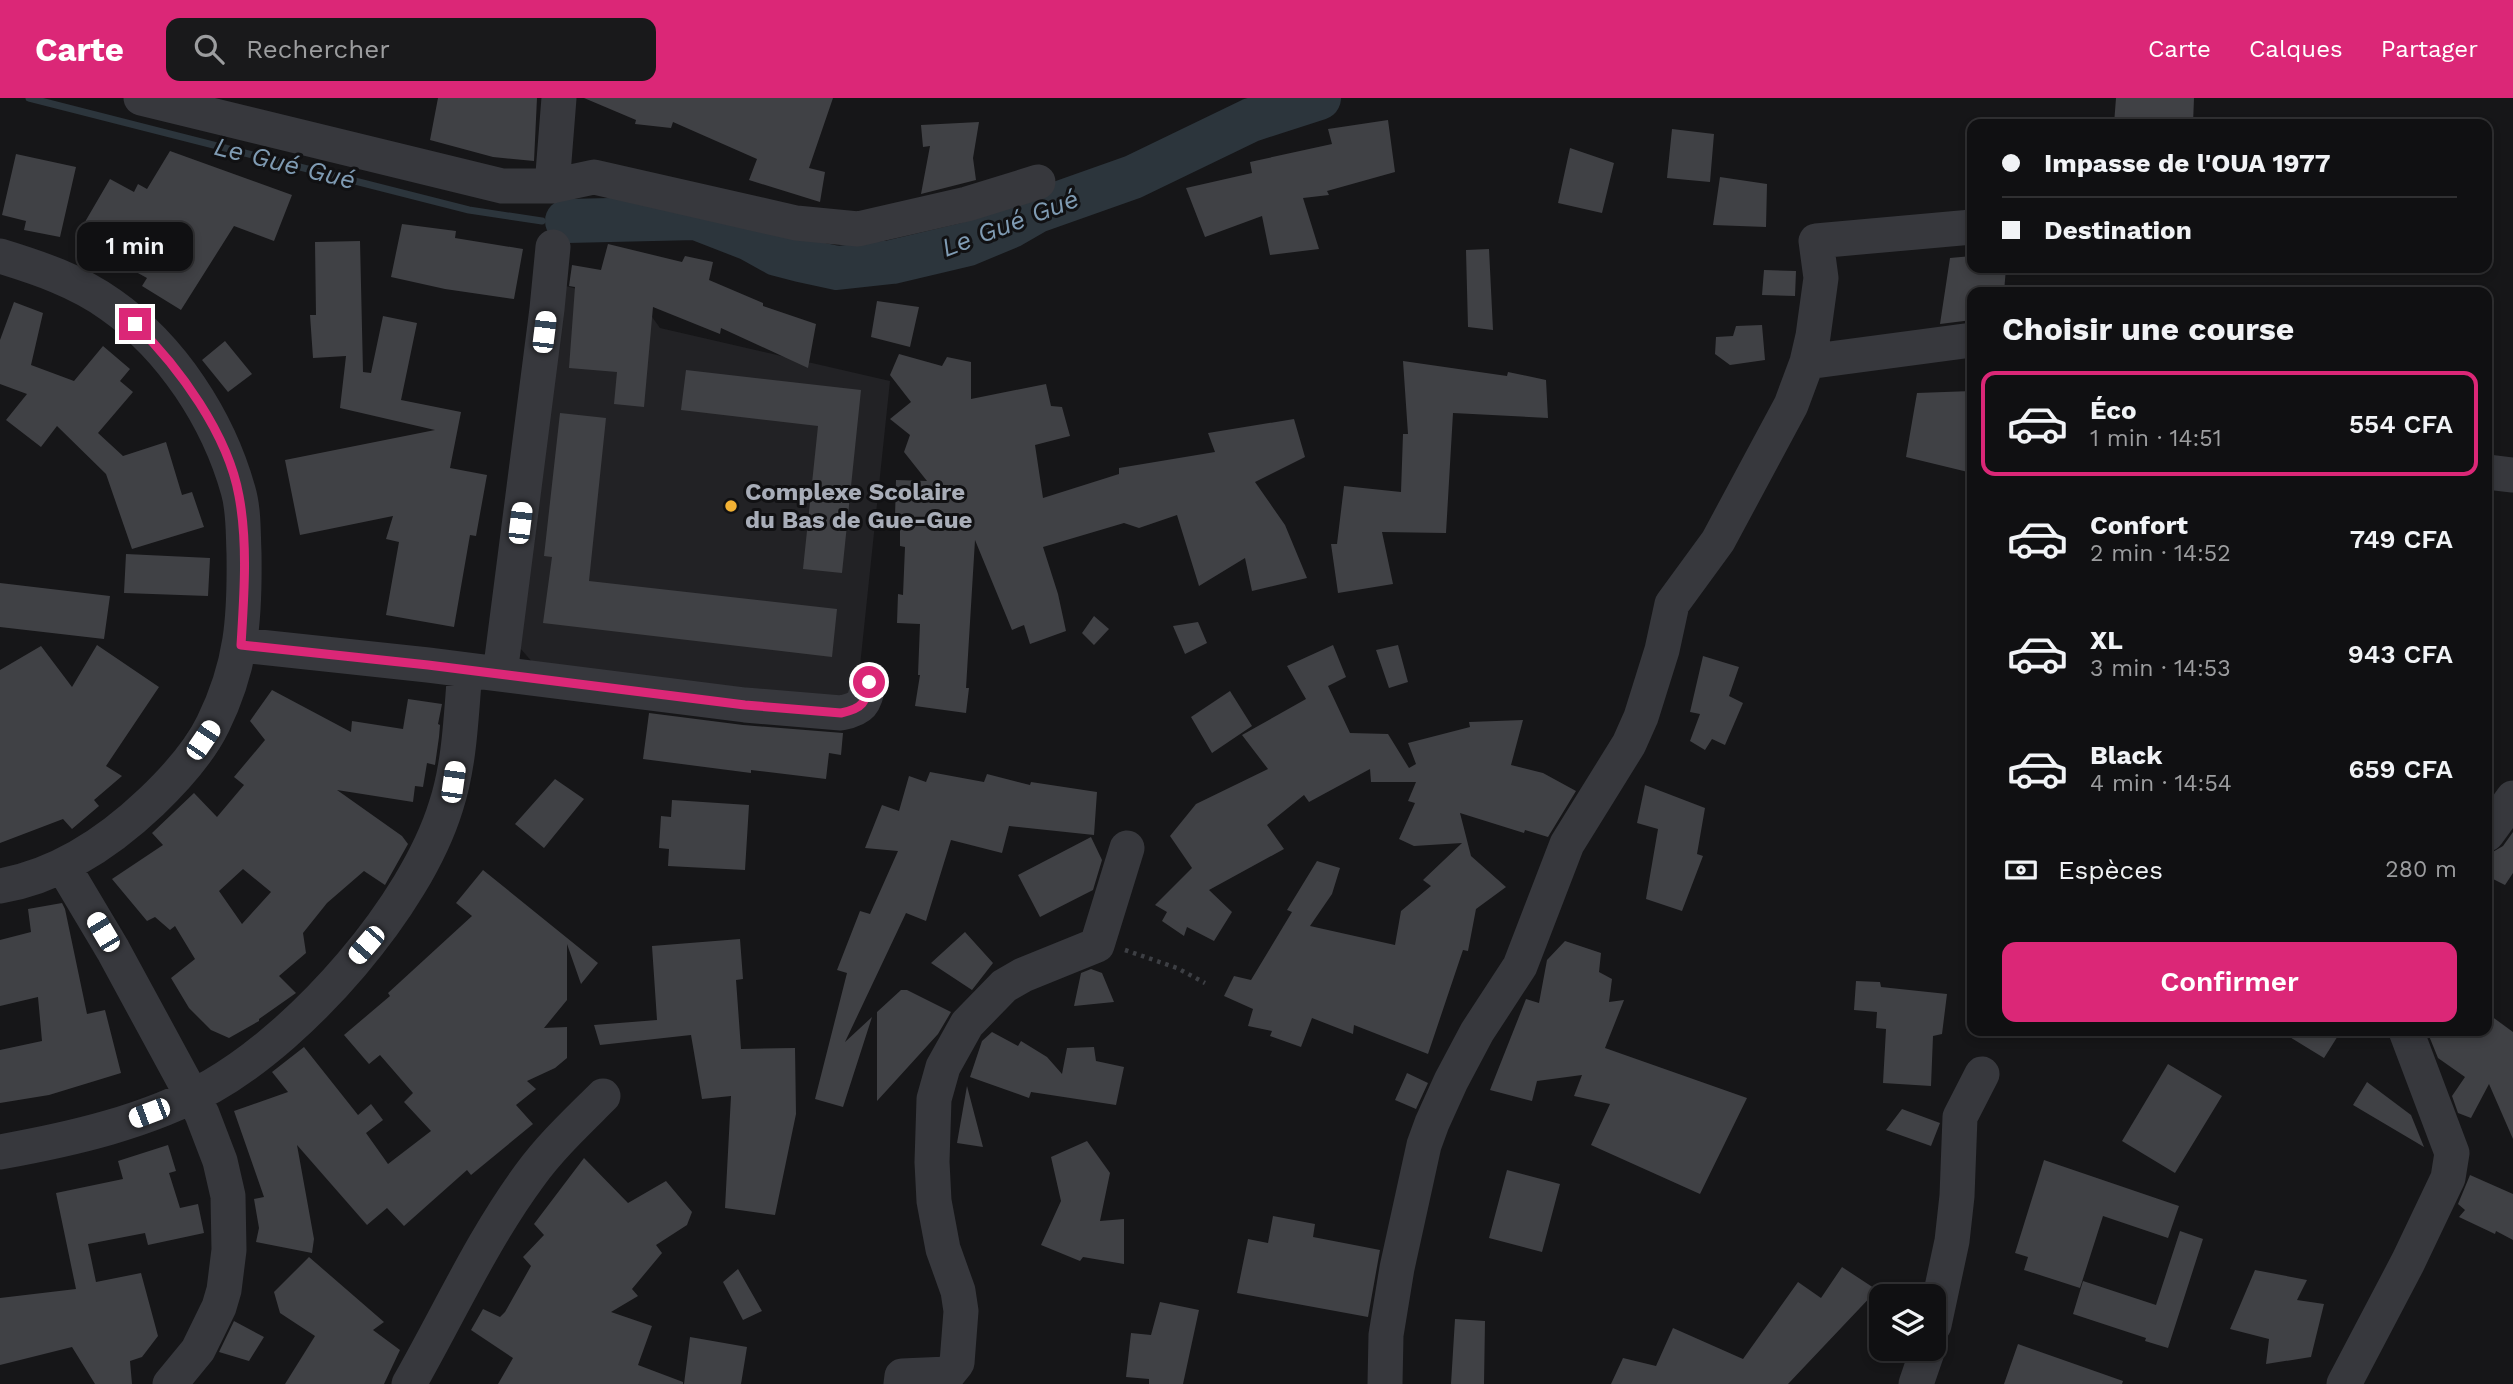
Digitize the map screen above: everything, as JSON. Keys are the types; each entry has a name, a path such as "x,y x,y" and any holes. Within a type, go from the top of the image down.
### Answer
{"street":[{"path":"141,98 502,186 552,186 594,177 796,223 858,229 967,204 1038,181"},
{"path":"552,186 559,98"},
{"path":"1385,1384 1386,1335 1396,1268 1424,1145 1432,1123 1477,1032 1520,966 1567,844 1633,735 1653,685 1672,604 1718,541 1791,405 1807,362 1821,278 1816,241 1967,227"},
{"path":"500,674 546,322 553,247"},
{"path":"0,256 64,278 88,290 113,306 158,347 198,402 221,442 239,492 243,516 244,561 241,645 230,683 212,725 193,755 165,789 106,840 63,866 0,886"},
{"path":"1807,362 1967,341"},
{"path":"2492,473 2513,475"},
{"path":"241,645 745,705 841,713 856,709 864,702 869,682"},
{"path":"0,1152 129,1121 192,1096 239,1068 295,1023 346,969 401,899 432,842 447,806 456,759 465,670"},
{"path":"2492,827 2513,799"},
{"path":"901,1384 902,1377 948,1374 957,1363 961,1311 958,1291 937,1224 932,1162 934,1099 943,1067 967,1024 1004,986 1023,975 1097,945 1127,848"},
{"path":"63,866 113,950 192,1096 213,1140 224,1179 229,1214 229,1260 219,1307 206,1336 170,1384"},
{"path":"2344,1384 2408,1262 2448,1178 2452,1153 2408,1036"},
{"path":"1943,1284 1952,1241 1957,1196 1960,1117 1982,1074"},
{"path":"409,1384 480,1250 511,1202 562,1136 603,1096"},
{"path":"1916,1384 1924,1361"}],"path":[{"path":"1097,945 1128,951 1177,968 1205,983"}],"shaded area":[{"path":"562,285 645,307 660,328 890,381 858,685 842,699 534,664 520,648"}],"building":[{"path":"438,98 537,98 534,161 493,157 430,140"},
{"path":"584,98 833,98 809,168 825,172 820,202 749,180 757,159 673,122 671,128 635,124 636,120"},
{"path":"2116,98 2194,98 2193,119 2114,119"},
{"path":"1388,120 1395,172 1327,191 1329,195 1303,198 1319,249 1270,255 1262,216 1205,237 1186,188 1252,173 1250,162 1332,144 1328,129"},
{"path":"979,122 973,158 976,180 921,194 930,146 923,147 921,125"},
{"path":"1672,129 1714,134 1710,182 1667,178"},
{"path":"1570,148 1614,163 1602,213 1558,203"},
{"path":"170,151 292,195 274,241 234,226 181,310 142,286 147,278 96,250 102,238 82,227 110,179 134,192 138,184 147,189"},
{"path":"16,154 76,167 60,237 24,230 26,221 2,215"},
{"path":"1720,177 1767,184 1766,227 1713,225"},
{"path":"402,224 456,231 455,238 523,249 514,299 445,289 391,277"},
{"path":"360,241 363,372 371,373 383,316 417,323 401,400 461,412 450,468 487,475 476,536 470,535 454,627 386,615 399,542 386,539 393,516 300,535 285,460 435,430 340,408 346,356 313,358 310,315 316,315 315,242"},
{"path":"608,244 682,262 685,256 713,262 709,280 763,303 763,306 816,324 808,368 721,328 720,334 653,307 644,407 614,404 617,372 569,368 575,287 569,286 572,265 601,270"},
{"path":"1489,249 1493,330 1468,327 1466,250"},
{"path":"1967,256 1967,273 2006,273 2004,287 1967,287 1967,321 1940,324 1950,258"},
{"path":"1764,270 1796,271 1795,296 1762,295"},
{"path":"877,301 919,307 910,347 871,337"},
{"path":"14,302 43,313 31,365 74,381 103,346 130,369 120,381 133,392 98,433 123,456 166,442 182,495 192,492 204,527 132,549 106,474 57,426 41,447 6,420 27,394 0,384 0,340"},
{"path":"1762,325 1765,360 1730,365 1715,354 1716,337 1733,336 1736,326"},
{"path":"225,341 252,374 228,392 202,360"},
{"path":"899,354 942,366 947,357 971,362 971,399 1046,384 1051,406 1062,407 1070,436 1035,445 1043,498 1119,474 1119,468 1215,452 1208,433 1294,419 1305,457 1255,482 1285,525 1307,578 1252,591 1245,558 1199,586 1177,515 1139,528 1124,523 1043,547 1066,631 1030,644 1024,625 1012,630 975,540 966,713 915,706 920,675 920,624 897,623 898,594 903,595 905,547 900,546 900,517 895,517 896,480 927,481 904,452 910,435 890,419 911,402 890,375"},
{"path":"1403,361 1507,376 1508,372 1546,380 1548,418 1453,413 1446,533 1382,532 1393,584 1338,593 1331,544 1337,544 1344,486 1401,492 1403,434 1408,434"},
{"path":"686,370 861,390 842,573 803,569 818,426 681,410"},
{"path":"1967,391 1967,472 1906,457 1917,393"},
{"path":"560,413 606,418 589,581 837,609 832,657 543,623 552,557 544,556"},
{"path":"126,554 210,558 208,596 124,593"},
{"path":"0,583 110,596 104,639 0,627"},
{"path":"1094,616 1109,629 1094,645 1082,633"},
{"path":"1198,622 1207,643 1185,654 1173,626"},
{"path":"97,645 159,687 106,766 122,776 94,800 99,806 72,829 63,819 0,843 0,670 41,646 72,687"},
{"path":"1333,645 1346,677 1328,686 1350,733 1388,734 1409,768 1416,764 1408,743 1470,727 1469,722 1523,720 1511,765 1543,773 1576,791 1548,837 1525,830 1524,833 1460,813 1471,856 1506,887 1476,909 1468,951 1463,950 1428,1054 1354,1025 1353,1034 1312,1018 1301,1047 1270,1036 1272,1031 1248,1026 1253,1009 1224,996 1234,976 1251,980 1292,912 1287,910 1317,861 1340,868 1332,894 1310,926 1395,945 1401,911 1431,886 1423,880 1462,843 1414,846 1399,839 1415,803 1408,801 1416,782 1371,782 1370,769 1309,802 1304,795 1267,825 1284,849 1209,890 1232,912 1214,941 1187,927 1184,936 1162,921 1167,912 1155,905 1192,868 1170,836 1196,804 1268,769 1242,735 1306,699 1287,666"},
{"path":"1398,645 1408,682 1389,688 1376,650"},
{"path":"1703,656 1739,667 1729,696 1743,703 1725,745 1712,739 1705,750 1690,741 1700,714 1690,712"},
{"path":"272,690 351,732 352,721 403,729 408,699 442,704 435,765 427,763 423,787 415,786 413,802 337,790 402,836 408,844 385,885 364,871 327,903 303,933 306,953 279,976 296,993 259,1021 229,1038 211,1030 189,1008 171,978 195,959 175,926 170,930 155,917 147,921 112,879 163,845 152,833 194,793 217,817 244,785 234,777 265,740 250,721","holes":["243,869 271,892 242,924 219,891"]},
{"path":"1230,691 1252,726 1212,753 1191,717"},
{"path":"649,713 743,725 843,733 841,755 829,753 826,779 751,770 751,773 643,759"},
{"path":"930,772 984,782 987,774 1030,785 1031,782 1097,792 1094,835 1009,826 1002,853 951,840 926,921 906,913 845,1042 872,1017 843,1107 815,1099 847,973 837,970 860,911 870,914 898,851 865,848 882,805 899,811 909,776 926,782"},
{"path":"555,779 584,799 544,848 515,824"},
{"path":"1645,785 1705,808 1697,854 1703,856 1682,911 1646,899 1658,829 1637,823"},
{"path":"672,800 749,805 745,870 668,866 669,849 659,848 661,816 671,817"},
{"path":"2513,832 2513,873 2505,885 2492,878 2492,852 2503,846"},
{"path":"1091,837 1102,860 1093,890 1040,917 1018,875"},
{"path":"483,870 598,963 581,984 567,944 567,1000 544,1028 567,1027 567,1058 555,1068 527,1081 536,1089 516,1105 533,1124 471,1175 467,1170 404,1226 387,1208 367,1225 297,1145 314,1239 312,1253 256,1242 259,1228 254,1199 264,1197 234,1111 288,1092 272,1072 304,1047 358,1115 371,1104 383,1120 366,1133 388,1164 431,1131 404,1102 413,1093 380,1055 369,1064 344,1035 390,996 388,993 472,916 456,903"},
{"path":"62,903 87,1014 105,1010 121,1073 49,1095 0,1103 0,1050 42,1041 38,997 0,1006 0,940 31,932 28,909"},
{"path":"965,932 993,963 972,990 931,963"},
{"path":"740,939 743,979 736,980 741,1049 795,1048 796,1114 775,1215 725,1208 731,1096 702,1099 691,1035 600,1045 594,1025 657,1020 652,946"},
{"path":"1565,941 1601,953 1599,972 1612,979 1609,1002 1624,1000 1605,1048 1747,1098 1700,1194 1591,1145 1610,1104 1574,1096 1582,1075 1537,1081 1532,1101 1490,1090 1526,999 1539,1003 1547,960"},
{"path":"1091,969 1102,973 1114,1002 1074,1006 1081,973"},
{"path":"1856,981 1880,982 1881,987 1947,994 1942,1034 1933,1036 1931,1086 1883,1083 1886,1029 1876,1028 1877,1012 1854,1010"},
{"path":"901,990 907,990 951,1012 938,1034 877,1101 877,1012"},
{"path":"2492,1017 2513,1032 2513,1139 2489,1084 2471,1118 2458,1113 2452,1096 2465,1077 2438,1058 2429,1036 2492,1036"},
{"path":"992,1032 1018,1046 1021,1041 1047,1057 1062,1074 1067,1048 1094,1047 1096,1061 1124,1067 1116,1105 1031,1092 1029,1098 970,1077 982,1041"},
{"path":"2288,1036 2338,1036 2324,1058"},
{"path":"2168,1064 2222,1096 2175,1173 2122,1141"},
{"path":"1407,1073 1428,1083 1416,1109 1395,1100"},
{"path":"2367,1082 2411,1115 2424,1147 2353,1105"},
{"path":"967,1086 983,1147 957,1143"},
{"path":"1902,1109 1940,1123 1931,1146 1886,1130"},
{"path":"1087,1141 1110,1173 1100,1221 1124,1219 1124,1264 1083,1257 1080,1261 1041,1245 1061,1201 1051,1157"},
{"path":"168,1145 176,1171 169,1173 180,1208 198,1204 204,1233 148,1245 145,1233 88,1244 96,1282 141,1273 158,1336 142,1357 130,1361 132,1384 95,1384 72,1347 0,1365 0,1298 76,1289 56,1193 123,1179 118,1161"},
{"path":"584,1158 628,1203 666,1181 692,1212 687,1225 656,1245 662,1253 632,1289 638,1296 611,1312 652,1326 638,1365 683,1384 498,1384 513,1358 471,1330 483,1309 500,1317 505,1312 531,1266 523,1257 544,1235 534,1224"},
{"path":"2044,1160 2179,1206 2168,1238 2103,1216 2080,1288 2024,1270 2028,1257 2015,1253"},
{"path":"1507,1170 1560,1184 1542,1252 1489,1238"},
{"path":"2470,1175 2513,1194 2513,1240 2459,1217 2465,1210 2458,1204"},
{"path":"1273,1216 1315,1224 1313,1237 1380,1250 1368,1317 1237,1293 1248,1239 1268,1243"},
{"path":"2180,1231 2203,1239 2168,1348 2073,1314 2083,1281 2156,1305"},
{"path":"309,1257 384,1322 373,1330 400,1350 384,1384 285,1384 315,1336 280,1313 274,1292"},
{"path":"1842,1267 1869,1285 1869,1298 1788,1384 1611,1384 1623,1358 1656,1366 1673,1328 1743,1359 1798,1282 1821,1298"},
{"path":"738,1269 762,1311 743,1320 723,1282"},
{"path":"2255,1270 2307,1280 2297,1300 2324,1304 2311,1357 2266,1364 2269,1339 2230,1329"},
{"path":"1160,1302 1199,1310 1183,1384 1149,1384 1149,1379 1126,1377 1131,1333 1151,1335"},
{"path":"1455,1319 1485,1321 1484,1384 1451,1384"},
{"path":"234,1321 264,1337 249,1361 219,1352"},
{"path":"690,1337 747,1347 741,1384 684,1384"},
{"path":"2018,1344 2123,1381 2122,1384 2004,1384"}],"waterway":[{"name":"Le Gué Gué","path":"29,98 469,210 542,221"},
{"name":"Le Gué Gué","path":"567,221 696,218 750,239 777,254 800,260 837,268 892,262 968,244 1011,226 1037,211 1133,177 1251,120 1319,98"}],"place":[{"name":"Complexe Scolaire du Bas de Gue-Gue","path":"731,506"}],"route":[{"path":"135,324 180,374 198,402 221,442 239,492 243,516 244,561 241,645 428,665 745,705 841,713 856,709 864,702 869,682"}]}
